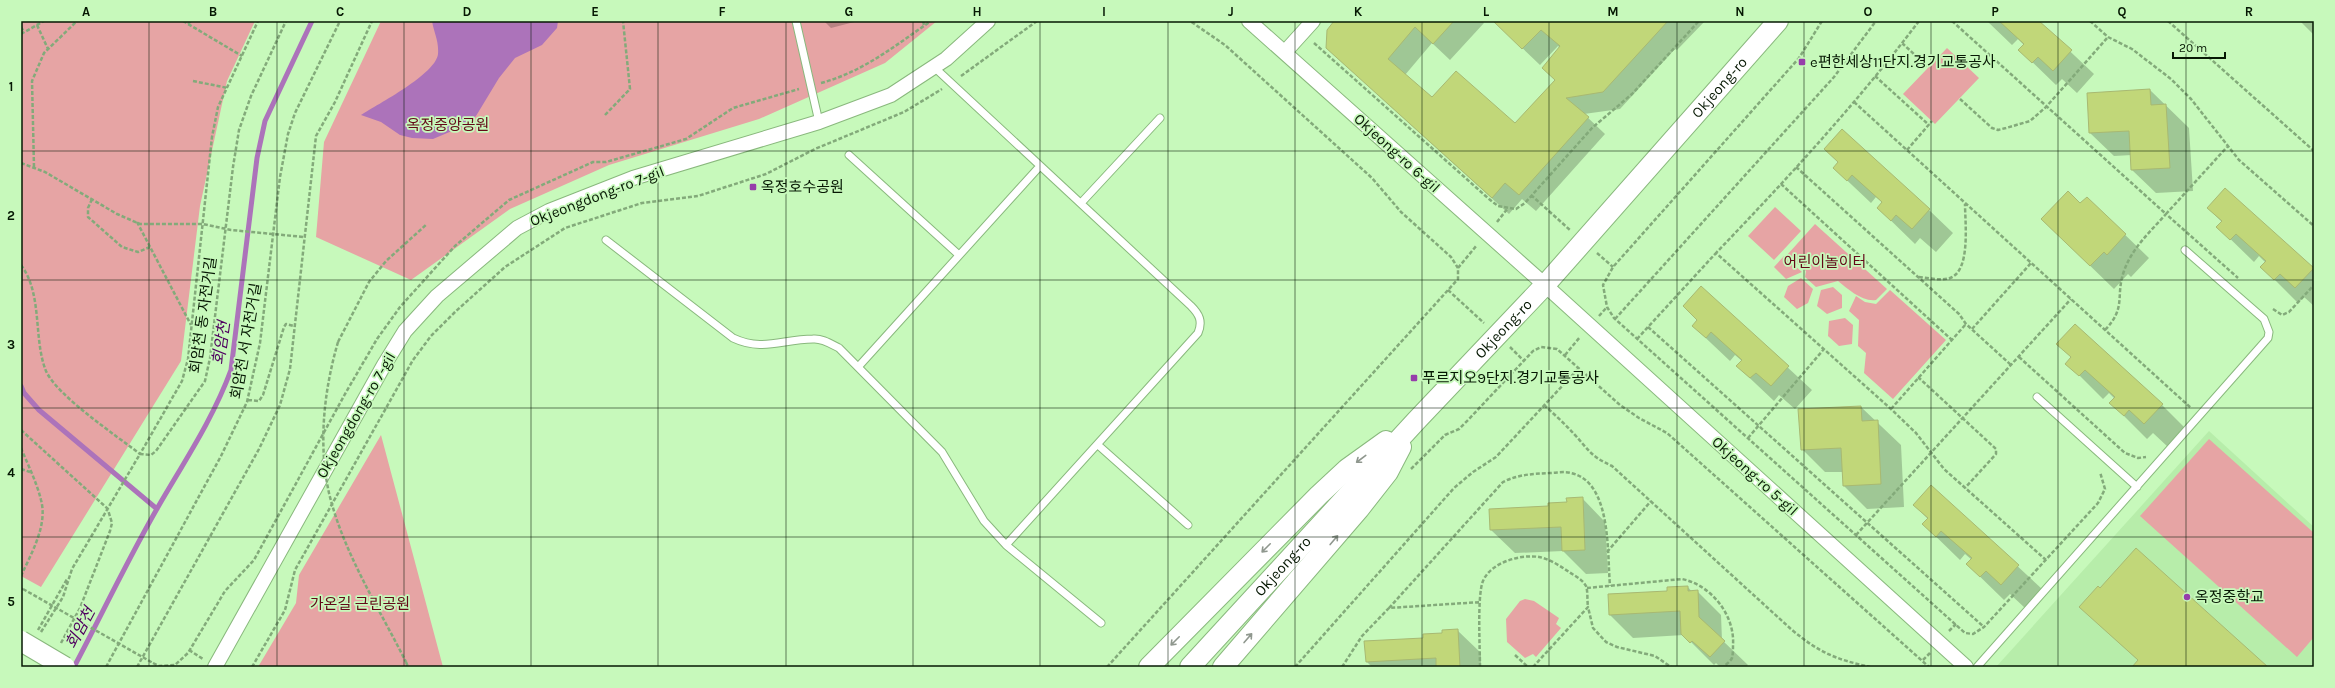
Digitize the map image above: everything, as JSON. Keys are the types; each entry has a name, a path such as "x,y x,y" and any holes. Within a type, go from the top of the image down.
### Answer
{"main road":[{"name":"Okjeong-ro","path":"1190,667 1416,421 1544,285 1778,21"},
{"path":"1149,667 1330,484 1352,465 1416,421"},
{"path":"1223,667 1364,503 1388,472 1416,421"},
{"path":"29,636 65,667"}],"street":[{"name":"Okjeongdong-ro 7-gil","path":"215,667 384,365 405,331 437,296 516,228 549,211 633,178 819,122 891,95 946,59 988,21"},
{"name":"Okjeong-ro 6-gil","path":"1249,21 1544,285"},
{"path":"1285,52 1313,21"},
{"name":"Okjeong-ro 5-gil","path":"1544,285 1966,667"}],"lane":[{"path":"796,21 819,122"},
{"path":"934,67 1192,306 1200,319 1201,326 1198,332 1098,445 1006,544"},
{"path":"1081,203 1160,118"},
{"path":"849,155 959,256"},
{"path":"859,366 1040,166"},
{"path":"606,240 733,338 746,344 759,346 814,338 839,348 859,366 942,452 984,521 1006,544 1101,623"},
{"path":"1977,667 2264,343 2269,332 2264,319 2185,250"},
{"path":"2037,397 2137,487"},
{"path":"1098,445 1188,525"}],"path":[{"path":"21,27 22,33 44,21"},
{"path":"34,167 32,81 37,64 48,48 77,21"},
{"path":"183,21 242,56"},
{"path":"188,24 191,21"},
{"path":"40,634 63,597 72,569 182,381 188,359 212,137 218,107 258,21"},
{"name":"회암천 동 자전거길","path":"140,454 151,455 156,451 204,381 210,358 232,167 243,115 286,21"},
{"name":"회암천 서 자전거길","path":"106,667 221,456 248,400 260,343 280,177 288,134 295,113 340,21"},
{"path":"137,667 259,448 280,405 290,369 316,136 335,102 372,21"},
{"path":"605,115 630,89 622,21"},
{"path":"923,21 924,26"},
{"path":"824,83 881,56 931,21"},
{"path":"252,667 285,610 295,570 413,360 432,336 455,312 505,267 548,238 572,226 642,203 698,196 766,174 815,149 904,112 951,83 1037,21"},
{"path":"1107,667 1458,279 1459,274 1451,257 1402,212 1372,178 1225,45 1190,21"},
{"path":"1313,42 1489,199 1498,206 1516,209 1525,203 1592,128 1632,94 1699,21"},
{"path":"1822,21 1798,58 1606,277 1603,285 1607,307 1615,319 1965,633 1973,634 1984,627 2098,503 2105,489 2102,474 2098,468"},
{"path":"1615,319 1834,77 1876,21"},
{"path":"1637,338 1781,184 1854,102 1919,21"},
{"path":"1952,21 2242,282"},
{"path":"2090,21 2108,37 2132,49 2171,79 2191,99 2227,147 2239,160 2314,226"},
{"path":"2168,21 2314,152"},
{"path":"37,25 48,48"},
{"path":"1960,98 1992,128 1998,130 2030,121 2046,107 2108,37"},
{"path":"1902,43 1928,67"},
{"path":"1875,76 1929,125"},
{"path":"193,81 228,88"},
{"path":"22,589 159,666 175,665 188,653 225,591 254,560 344,394 377,339 400,307 454,246 509,200 593,162 606,162 686,139 733,108 786,94"},
{"path":"1854,102 2192,408"},
{"path":"1907,150 1932,121"},
{"path":"2105,330 2117,314 2121,300 2124,272 2131,253 2227,147"},
{"path":"21,163 46,172 116,214 137,222 203,224 231,230 304,237"},
{"path":"1796,167 1959,314 1966,324 2011,366"},
{"path":"1781,184 1952,340"},
{"path":"92,199 88,208 88,217 122,247 138,252 150,247"},
{"path":"1918,277 1945,279 1958,273 1963,264 1965,252 1965,204"},
{"path":"137,222 192,326"},
{"path":"408,667 347,543 329,492 325,459 324,414 330,367 338,342 369,282 386,261 427,224"},
{"path":"1716,253 1891,408 1916,433 1944,468 2046,560"},
{"path":"1972,329 2031,263"},
{"path":"21,265 31,287 47,373 65,395 140,454"},
{"path":"2272,308 2282,315 2289,312 2314,285"},
{"path":"1856,535 2071,300"},
{"path":"248,400 259,401 263,395 284,327 286,324 294,326"},
{"path":"1891,408 1966,324"},
{"path":"1648,327 1984,627"},
{"path":"1408,473 1445,435 1459,429 1533,351 1541,347 1557,349 1620,405 1639,418 1667,433 1929,667"},
{"path":"1748,438 1824,349"},
{"path":"2019,356 2125,453 2138,458 2149,456"},
{"path":"1295,667 1454,488 1472,472 1496,457 1579,368"},
{"path":"1918,377 1997,451 1966,488"},
{"path":"2187,414 2197,402"},
{"path":"1544,405 1575,435 1584,448 1597,459 1612,466 1807,642 1819,651 1839,660 1870,667"},
{"path":"21,430 108,509 112,523 80,608 59,647"},
{"path":"21,448 42,501 43,515 36,541 21,576"},
{"path":"21,469 30,472"},
{"path":"1342,667 1362,636 1503,482 1517,475 1571,472 1583,477 1594,487 1603,506 1610,586"},
{"path":"1607,552 1651,501"},
{"path":"29,636 108,509"},
{"path":"1480,667 1481,602 1483,580 1493,569 1503,562 1515,558 1538,557 1550,560 1583,581 1587,588 1588,607 1592,628 1606,642 1617,647 1655,656 1671,667"},
{"path":"1587,588 1682,579 1693,582 1707,590 1723,607 1732,626 1734,637 1732,658 1724,667"},
{"path":"1389,608 1481,602"},
{"path":"1533,667 1588,607"},
{"path":"1515,655 1528,667"}],"shaded area":[{"path":"432,21 558,21 557,28 542,45 515,58 499,78 476,116 466,125 433,139 412,138 400,135 381,122 361,115 405,88 428,70 435,62 438,49"},
{"name":"옥정중학교","path":"2209,431 2314,527 2314,667 1996,667"}],"green space":[{"path":"21,21 255,21 227,81 200,206 181,361 41,587 21,576"},
{"name":"옥정중앙공원","path":"381,21 937,21 885,63 759,119 609,165 510,209 411,280 316,237 324,142"},
{"path":"1947,48 1979,78 1935,124 1903,94"},
{"path":"1775,207 1801,231 1774,260 1748,236"},
{"name":"어린이놀이터","path":"1815,224 1887,289 1876,300 1860,297 1838,281 1816,287 1805,277 1806,271 1787,255"},
{"path":"1784,256 1802,272 1786,279 1774,267"},
{"path":"1801,278 1813,289 1808,303 1797,309 1784,297 1788,286"},
{"path":"1833,287 1842,295 1842,308 1827,314 1817,306 1821,290"},
{"path":"1890,290 1946,340 1893,399 1864,373 1866,353 1858,346 1859,320 1849,311 1856,296 1865,302 1876,304"},
{"path":"1845,318 1853,325 1852,344 1839,346 1828,336 1829,321"},
{"name":"가온길 근린공원","path":"381,435 443,667 258,667 296,603 299,575"},
{"path":"2209,439 2314,533 2314,637 2297,657 2140,516"},
{"path":"1525,599 1534,601 1559,618 1556,624 1561,628 1536,657 1533,654 1525,658 1507,642 1506,619 1520,601"}],"building":[{"path":"1334,21 1454,21 1433,44 1415,27 1388,59 1432,97 1456,71 1515,123 1555,80 1542,68 1560,46 1541,30 1522,49 1493,21 1668,21 1603,92 1566,98 1589,117 1519,195 1505,183 1492,198 1326,48 1327,30"},
{"path":"1999,21 2039,21 2072,50 2053,71 2038,57 2032,63 2018,50 2024,44"},
{"path":"2150,89 2151,105 2166,104 2170,168 2131,170 2129,131 2089,133 2087,93"},
{"path":"1842,129 1930,209 1912,229 1896,215 1891,221 1877,208 1882,202 1852,175 1847,181 1833,168 1838,162 1824,149"},
{"path":"2225,188 2314,268 2295,288 2280,274 2274,280 2260,267 2266,261 2236,234 2230,240 2216,227 2222,221 2207,208"},
{"path":"2068,191 2080,203 2087,197 2126,234 2107,255 2104,252 2090,266 2041,219"},
{"path":"1701,286 1789,366 1771,386 1756,373 1750,378 1736,366 1742,360 1711,332 1706,338 1692,326 1697,320 1683,306"},
{"path":"2075,324 2163,404 2144,424 2129,410 2124,416 2109,403 2115,397 2085,370 2079,376 2065,364 2071,357 2056,344"},
{"path":"1861,406 1862,421 1878,420 1881,484 1843,486 1841,448 1801,450 1798,409"},
{"path":"1931,485 2019,565 2001,585 1986,571 1980,577 1966,564 1972,558 1941,531 1936,537 1922,524 1928,518 1913,505"},
{"path":"1583,497 1585,550 1562,551 1561,527 1490,530 1489,509 1548,506 1548,503 1567,502 1566,498"},
{"path":"2136,548 2268,667 2132,667 2138,660 2079,607 2098,586 2100,588"},
{"path":"1688,586 1688,591 1698,590 1699,617 1725,641 1710,657 1692,641 1690,643 1681,634 1680,611 1609,615 1608,594 1667,591 1667,587"},
{"path":"1458,629 1460,667 1436,667 1436,658 1366,662 1364,641 1423,638 1423,634 1442,633 1442,630"}],"waterway":[{"name":"회암천","path":"74,667 147,527 198,440 216,406 231,370 257,158 265,121 312,21"},
{"path":"21,386 24,393 39,410 157,509"}],"place":[{"name":"e편한세상11단지.경기교통공사","path":"1802,62"},
{"name":"옥정호수공원","path":"753,187"},
{"name":"푸르지오9단지.경기교통공사","path":"1414,378"},
{"name":"옥정중학교","path":"2187,597"}]}
